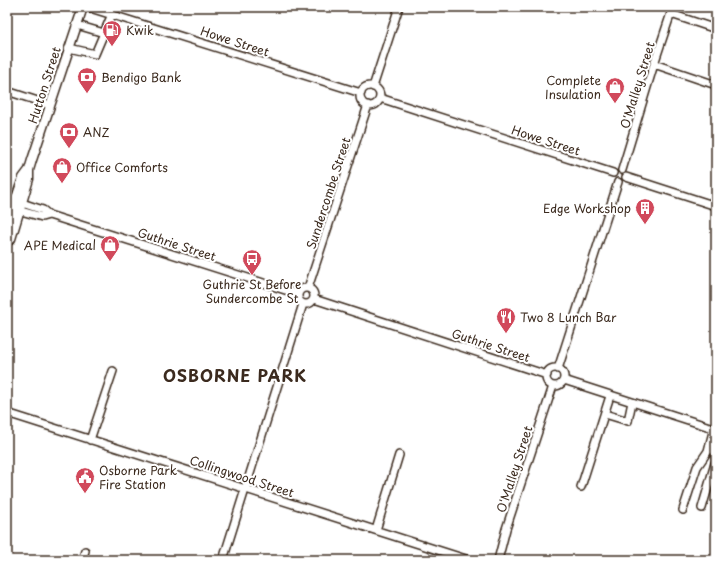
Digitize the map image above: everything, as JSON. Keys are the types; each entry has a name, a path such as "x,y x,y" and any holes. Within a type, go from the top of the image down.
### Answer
{"main road":[{"name":"Hutton Street","path":"7,224 14,205 29,180 29,170 83,7"},
{"name":"Hutton Street","path":"7,242 11,239 14,205"}],"street":[{"name":"Howe Street","path":"87,7 100,9 361,93"},
{"path":"374,87 399,7"},
{"path":"672,10 716,29"},
{"name":"O'Malley Street","path":"622,170 672,10"},
{"path":"69,48 95,54 112,14"},
{"path":"77,25 104,33"},
{"path":"654,64 716,85"},
{"path":"374,87 378,90 380,98 374,105 368,105 362,100 361,93 365,88 374,87"},
{"path":"7,91 50,105"},
{"name":"Howe Street","path":"380,98 613,174"},
{"name":"Sundercombe Street","path":"308,288 368,105"},
{"path":"618,182 613,178 613,174 616,170 622,170 626,177 716,206"},
{"path":"618,182 624,180 626,177"},
{"path":"558,369 618,182"},
{"name":"Guthrie Street","path":"14,205 43,210 49,215 298,294"},
{"path":"303,288 308,288 313,292 314,299 311,304 303,304 298,300 298,294 303,288"},
{"name":"Guthrie Street","path":"314,299 546,375"},
{"path":"223,560 303,304"},
{"path":"558,369 550,370 546,375 548,383 553,386 560,384 564,380"},
{"path":"558,369 564,375 564,380"},
{"path":"90,440 114,371"},
{"path":"564,380 610,396 715,428 708,451 697,467 683,510"},
{"name":"O'Malley Street","path":"498,560 506,529 553,386"},
{"path":"581,487 610,396"},
{"path":"605,414 628,421 632,402"},
{"name":"Collingwood Street","path":"7,413 469,560"},
{"path":"702,508 716,460 714,449 716,443"},
{"path":"376,530 398,455"},
{"path":"82,560 85,551"}],"place":[{"name":"Kwik","path":"112,47"},
{"name":"Bendigo Bank","path":"87,94"},
{"name":"Complete Insulation","path":"615,104"},
{"name":"ANZ","path":"69,149"},
{"name":"Office Comforts","path":"62,184"},
{"name":"Edge Workshop","path":"645,225"},
{"name":"APE Medical","path":"110,262"},
{"name":"Guthrie St Before Sundercombe St","path":"252,276"},
{"name":"Two 8 Lunch Bar","path":"506,334"},
{"name":"Osborne Park Fire Station","path":"85,494"}],"district":[{"name":"OSBORNE PARK","path":"235,375"}]}
